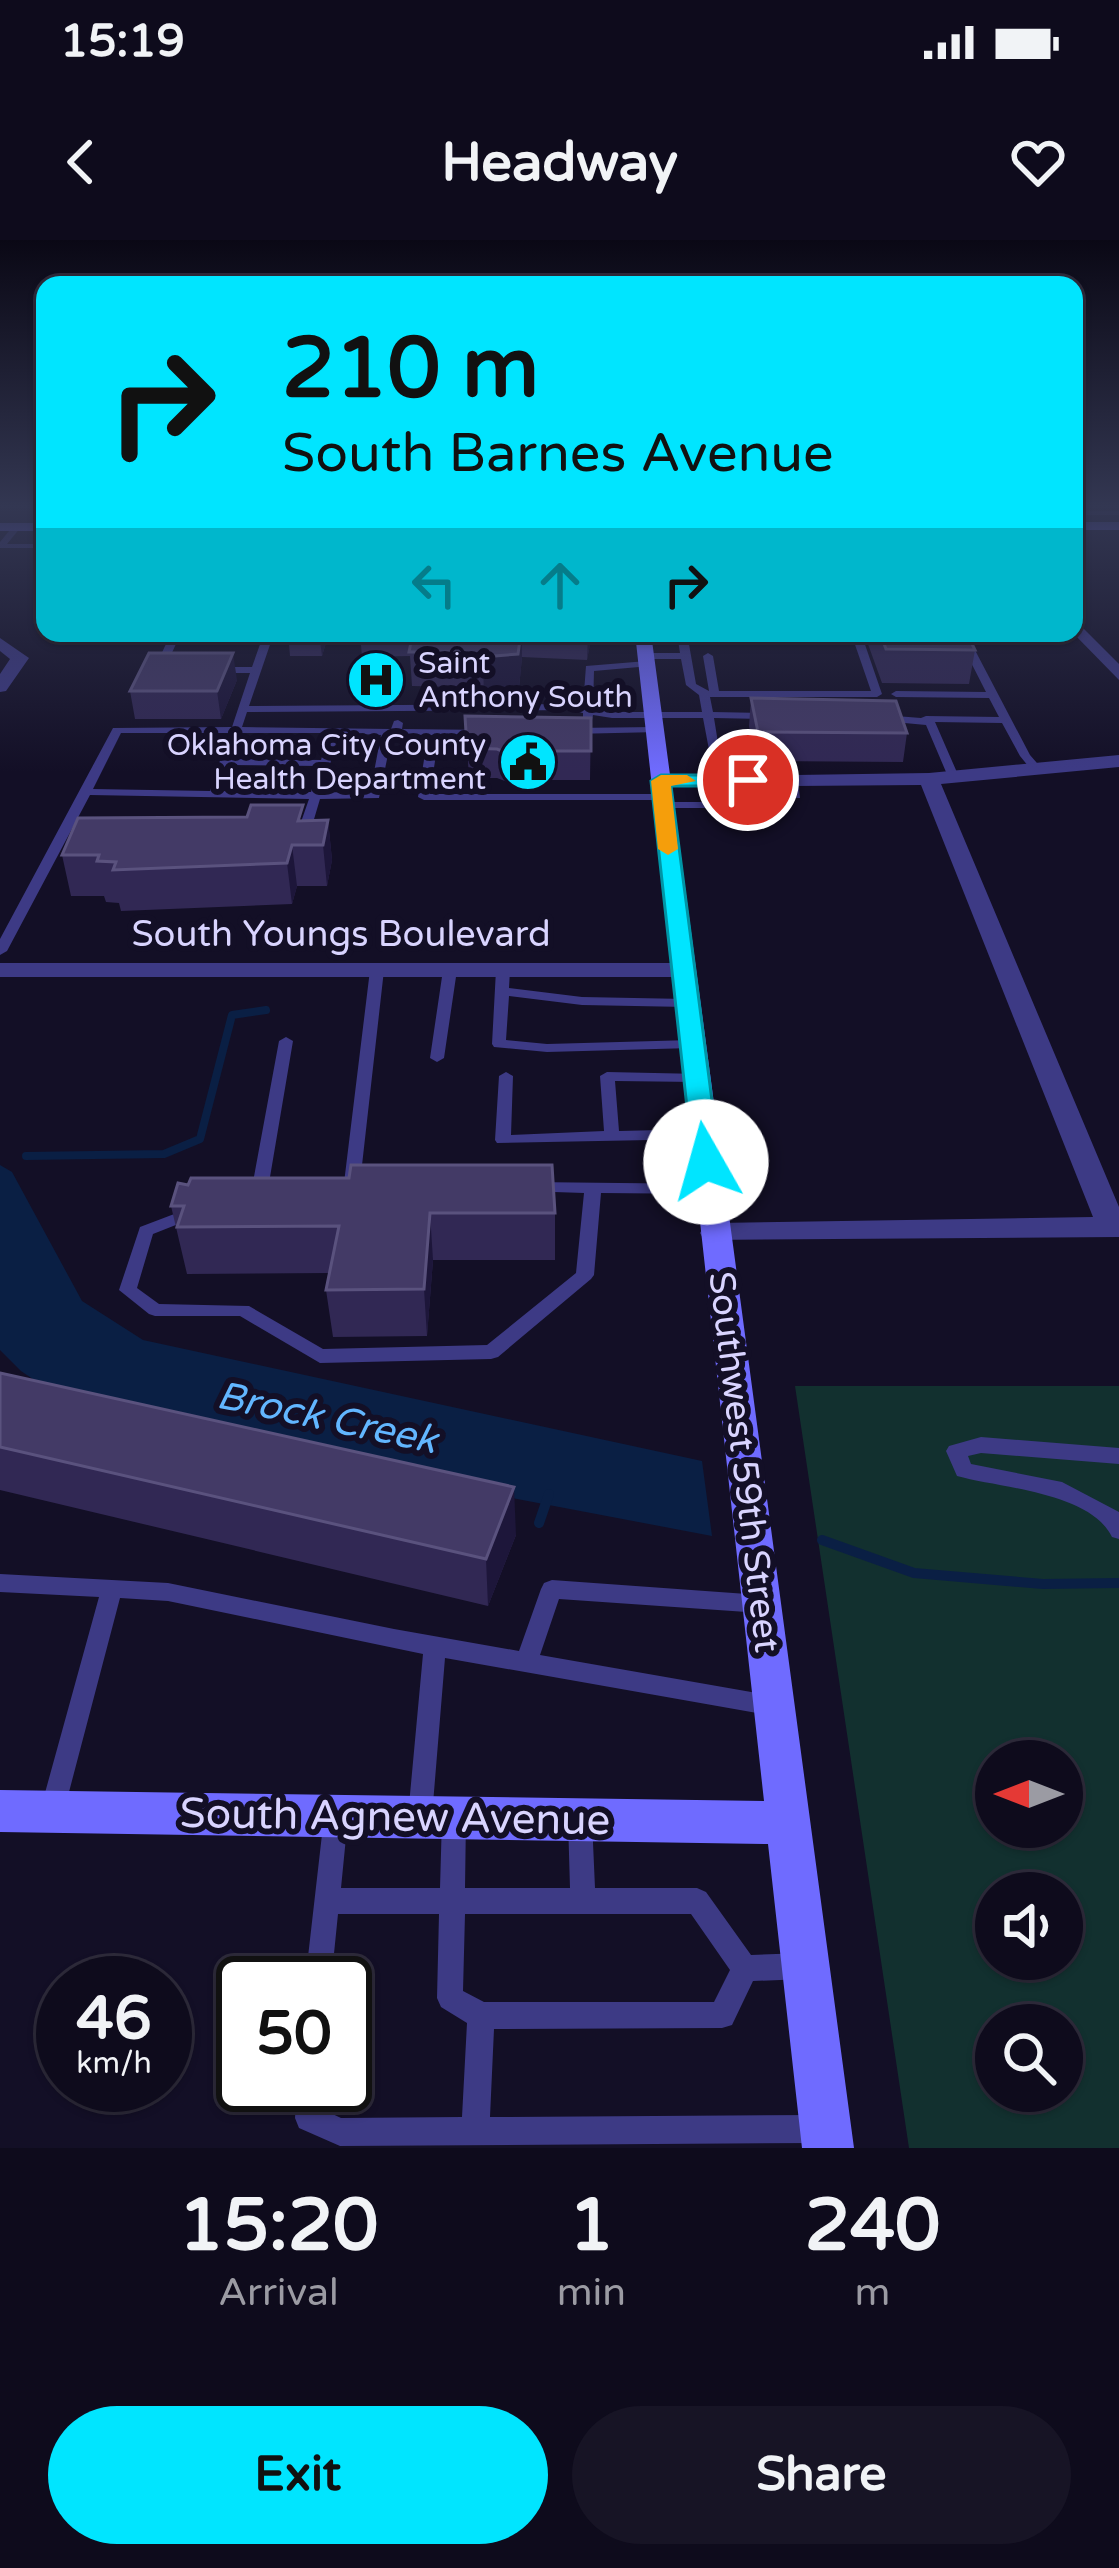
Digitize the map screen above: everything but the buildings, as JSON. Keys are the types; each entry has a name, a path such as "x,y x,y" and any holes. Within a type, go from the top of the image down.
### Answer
{"main road":[{"name":"Southwest 59th Street","path":"644,642 827,2139"},
{"name":"South Agnew Avenue","path":"0,1810 789,1823"}],"street":[{"path":"1083,634 1119,675"},
{"path":"0,687 20,658 1,643"},
{"path":"662,794 792,780 941,778 1119,761"},
{"path":"715,1233 1116,1227 941,778"},
{"name":"South Youngs Boulevard","path":"0,970 450,970 503,981 682,970"}],"lane":[{"path":"172,642 158,670 178,670"},
{"path":"214,794 266,642"},
{"path":"684,642 691,686 710,694 993,695"},
{"path":"859,642 877,694"},
{"path":"966,642 1037,770"},
{"path":"589,731 589,668 686,656"},
{"path":"709,656 708,716 715,755"},
{"path":"197,670 256,670"},
{"path":"896,694 905,718"},
{"path":"243,709 570,707 654,723"},
{"path":"86,792 375,796 402,708"},
{"path":"566,731 708,716 774,716"},
{"path":"861,718 1006,720"},
{"path":"926,719 941,778"},
{"path":"0,951 117,730 500,732"},
{"path":"275,763 285,730"},
{"path":"282,826 306,826 334,730"},
{"path":"434,732 424,797 662,794"},
{"path":"224,762 324,763"},
{"path":"67,826 91,826"},
{"path":"352,1184 377,970"},
{"path":"437,1058 450,970"},
{"path":"687,1003 582,1000 503,981 500,1044 547,1048 692,1044"},
{"path":"286,1041 255,1187 307,1183"},
{"path":"506,1076 503,1139 703,1134"},
{"path":"612,1136 607,1076 696,1077"},
{"path":"329,1184 374,1184"},
{"path":"506,1186 710,1189"},
{"path":"216,1206 176,1216 146,1232 128,1290 155,1310 243,1310 320,1355 491,1352 585,1275 593,1187"},
{"path":"1119,1456 1061,1455 981,1445 956,1451 964,1470 1062,1490 1114,1519 1119,1532"},
{"path":"1061,1455 1050,1464 1050,1474 1062,1490"},
{"path":"0,1583 168,1592 435,1646 775,1706"},
{"path":"52,1811 112,1588"},
{"path":"526,1662 551,1589 762,1604"},
{"path":"435,1646 437,1817 452,1901 450,1998 481,2016 722,2015 746,1968"},
{"path":"321,1956 336,1816"},
{"path":"580,1820 583,1902"},
{"path":"326,1901 697,1901 746,1968"},
{"path":"746,1968 806,1966"},
{"path":"475,2132 481,2016"},
{"path":"309,2112 309,2118 340,2132 827,2139"}],"green space":[{"path":"795,1386 1119,1386 1119,2148 909,2148"}],"water":[{"name":"Brock Creek","path":"0,1165 12,1172 82,1301 143,1340 702,1461 712,1536 386,1474 55,1394 0,1350"}],"waterway":[{"path":"26,1156 164,1154 200,1139 232,1015 266,1010"},
{"path":"539,1523 549,1494"},
{"name":"Brock Creek","path":"822,1540 914,1573 1043,1584 1119,1583"}],"slow traffic":[{"path":"668,849 661,781 687,781"}],"place":[{"name":"Saint Anthony South","path":"376,680"},
{"name":"Oklahoma City County Health Department","path":"528,762"}],"route":[{"path":"706,1162 661,781 748,780"}]}
